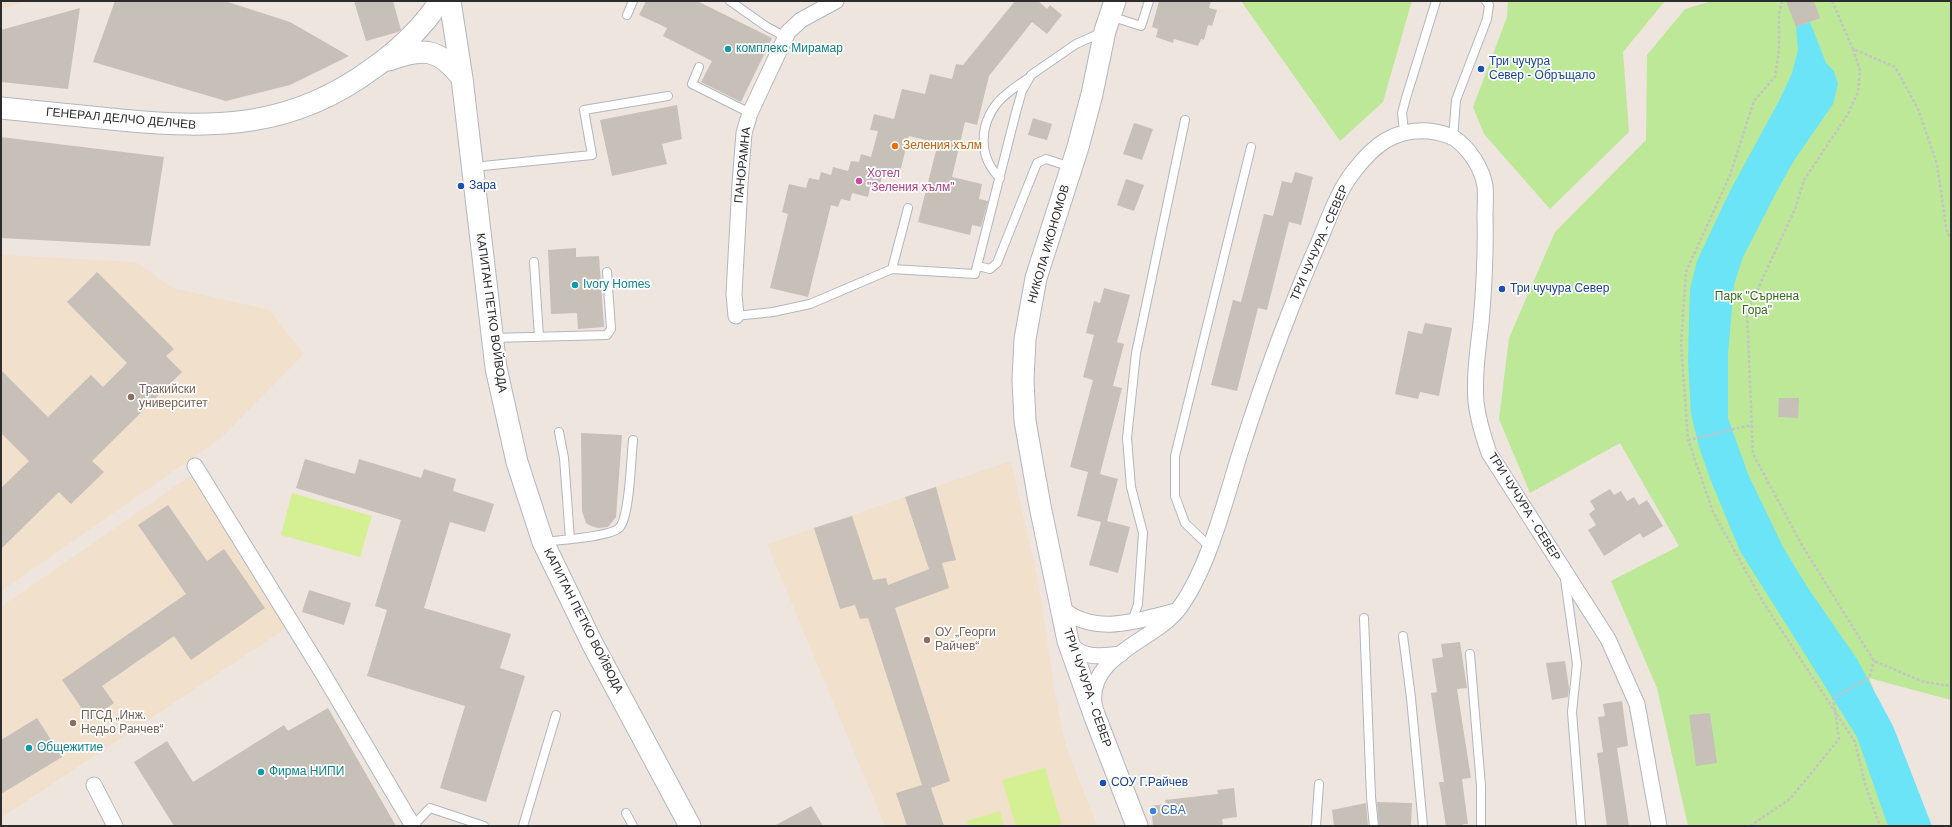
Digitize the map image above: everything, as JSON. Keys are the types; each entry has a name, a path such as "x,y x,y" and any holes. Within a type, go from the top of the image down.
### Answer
{"street":[{"name":"ГЕНЕРАЛ ДЕЛЧО ДЕЛЧЕВ","path":"1,108 159,124 196,126 238,123 275,116 323,100 362,77 412,36 440,1"},
{"name":"КАПИТАН ПЕТКО ВОЙВОДА","path":"450,1 462,78 496,368 517,462 543,542 592,643 690,826"},
{"name":"ПАНОРАМНА","path":"736,316 734,294 740,184 744,133 750,113 791,29 801,20 836,1"},
{"name":"НИКОЛА ИКОНОМОВ","path":"1062,608 1040,506 1025,421 1023,359 1028,318 1036,278 1092,94 1110,16"},
{"path":"382,62 405,54 424,52 430,53 448,62 462,78"},
{"name":"ТРИ ЧУЧУРА - СЕВЕР","path":"1062,608 1078,620 1093,624 1132,622 1177,610 1198,575 1210,547 1248,426 1299,288 1334,208 1353,173 1379,144 1404,131 1438,132 1454,138 1467,150 1478,166 1485,185 1486,255 1476,363 1476,401 1480,428 1489,453 1608,639 1637,704 1659,826"},
{"path":"195,466 322,672 413,826"},
{"name":"ТРИ ЧУЧУРА - СЕВЕР","path":"1062,608 1068,641 1095,717 1138,826"},
{"path":"1095,717 1092,692 1107,667 1141,638 1160,627 1177,610"},
{"path":"1093,624 1076,628 1072,632 1068,641 1075,650 1086,655 1102,656 1121,654"},
{"path":"94,785 115,826"}],"lane":[{"path":"627,16 633,1"},
{"path":"730,1 767,27 786,37"},
{"path":"736,316 773,312 810,304 892,269 975,274 1016,112 1022,91 1028,79 1031,75 1076,44 1110,16 1141,26 1149,1"},
{"path":"1404,131 1402,113 1436,1"},
{"path":"1454,138 1456,100 1487,19 1489,5 1486,1"},
{"path":"699,67 692,84 750,113"},
{"path":"1000,178 994,172 985,155 983,140 986,126 998,102 1015,87 1028,79"},
{"path":"473,167 592,155 584,110 668,96"},
{"path":"1132,622 1138,604 1143,533 1131,487 1127,438 1136,353 1185,120"},
{"path":"1210,547 1185,523 1175,496 1175,456 1252,147"},
{"path":"978,266 990,269 997,263 1037,163 1046,159 1071,167"},
{"path":"892,269 908,208"},
{"path":"534,262 539,337"},
{"path":"492,338 601,336 610,333 607,272"},
{"path":"559,432 564,458 570,539"},
{"path":"543,542 610,533 619,529 624,522 627,506 633,440"},
{"path":"1564,572 1577,664 1572,712 1581,826"},
{"path":"1364,618 1370,798 1374,826"},
{"path":"1403,636 1411,698 1423,826"},
{"path":"1470,654 1481,786 1481,826"},
{"path":"523,826 556,715"},
{"path":"1316,826 1319,784"},
{"path":"413,826 430,808 484,826"},
{"path":"626,813 633,826"}],"path":[{"path":"1782,1 1780,14 1779,50 1775,77 1754,101 1730,175 1686,272 1681,344 1688,440 1713,512 1763,602 1855,742 1866,784 1880,826"},
{"path":"1832,1 1853,49 1860,70 1858,92 1848,114 1804,180 1795,209 1747,312 1753,454 1803,547 1874,661 1924,682 1951,686"},
{"path":"1853,49 1895,66 1918,109 1937,164 1947,233 1951,238"},
{"path":"1688,440 1696,437 1738,430 1752,425"},
{"path":"1750,826 1790,799 1839,739 1833,698 1869,678 1874,661"}],"shaded area":[{"path":"1,1 27,1 1,9"},
{"name":"Тракийски университет","path":"1,255 136,262 173,288 269,310 304,354 220,439 1,591"},
{"name":"ОУ „Георги Райчев“","path":"1011,461 1038,581 1056,699 1066,746 1097,826 885,826 767,544"},
{"name":"ПГСД „Инж. Недьо Ранчев“","path":"190,476 288,627 1,818 1,607"}],"green space":[{"path":"1241,1 1413,1 1383,102 1340,141"},
{"path":"1508,1 1665,1 1623,52 1629,132 1550,209 1484,134 1473,107 1507,17"},
{"name":"Парк \"Сърнена Гора\"","path":"1712,1 1951,1 1951,700 1869,678 1927,826 1688,826 1657,688 1611,581 1679,546 1620,443 1530,493 1499,419 1509,338 1555,232 1646,140 1647,55 1685,9"},
{"path":"292,493 372,516 360,557 281,535"},
{"path":"1045,768 1062,826 1016,826 1002,780"},
{"path":"1000,811 1004,826 968,826 967,821"}],"water":[{"path":"1810,22 1826,63 1834,71 1838,84 1833,104 1793,162 1743,257 1734,285 1728,354 1728,418 1748,474 1783,547 1806,585 1857,659 1893,726 1932,826 1888,826 1857,737 1740,551 1711,481 1699,447 1691,414 1688,359 1690,289 1697,261 1730,191 1779,101 1792,73 1798,50 1796,27"}],"building":[{"path":"115,1 225,1 290,22 349,56 290,85 226,101 93,62"},
{"path":"354,1 393,1 401,30 366,41"},
{"name":"комплекс Мирамар","path":"646,1 697,1 772,38 741,102 701,82 712,61 663,36 667,28 639,15"},
{"path":"1015,1 1038,1 1047,9 1050,5 1062,15 1047,34 1032,22 989,76 977,125 965,122 952,177 982,184 979,199 988,201 981,227 972,225 970,235 918,222 938,143 909,136 900,172 884,168 879,189 870,187 868,197 852,193 850,201 841,199 838,207 831,205 808,297 770,288 788,214 782,212 789,184 806,188 809,178 819,180 821,172 831,175 833,167 848,171 851,161 859,162 861,154 871,157 878,131 870,130 874,114 894,119 902,89 925,94 930,74 952,79 956,64 963,65"},
{"path":"1159,1 1211,1 1209,8 1217,10 1212,26 1208,25 1204,40 1201,39 1198,46 1174,39 1173,43 1156,37 1158,29 1152,27"},
{"path":"1786,1 1814,1 1820,18 1796,27"},
{"path":"80,8 68,89 1,82 1,30"},
{"path":"677,105 682,139 662,144 667,164 612,176 600,120"},
{"path":"1033,118 1052,124 1047,140 1028,135"},
{"path":"1134,123 1153,129 1142,160 1123,154"},
{"path":"1,137 164,157 150,246 1,238"},
{"path":"1295,172 1313,177 1301,225 1289,222 1267,310 1258,308 1237,391 1211,385 1233,300 1241,302 1264,214 1273,216 1282,181 1292,183"},
{"path":"1126,179 1144,185 1134,211 1117,205"},
{"name":"Ivory Homes","path":"576,248 576,257 599,256 604,327 578,329 577,313 551,314 548,250"},
{"path":"97,272 174,349 166,356 182,372 92,461 104,472 71,504 59,492 1,549 1,488 29,461 1,433 1,370 48,417 91,375 103,387 127,363 67,302"},
{"path":"1104,288 1130,295 1117,342 1124,344 1113,386 1122,388 1100,474 1118,479 1107,521 1130,527 1118,573 1089,565 1101,522 1077,516 1088,472 1070,467 1093,380 1083,377 1094,335 1086,333 1094,301 1100,303"},
{"path":"1425,323 1452,328 1439,396 1420,392 1418,399 1395,394 1408,331 1422,334"},
{"path":"1779,398 1799,398 1798,418 1778,417"},
{"path":"581,433 622,435 616,517 608,527 598,528 586,523 582,511"},
{"path":"305,459 355,474 359,459 421,478 424,469 456,479 453,491 494,504 485,532 450,522 424,608 511,634 500,668 525,676 486,802 440,788 465,706 367,676 387,610 375,606 401,520 296,488"},
{"path":"936,487 956,560 942,563 949,588 895,608 950,781 931,788 944,826 907,826 896,793 922,785 868,618 860,619 855,605 840,609 814,528 852,516 873,580 886,578 888,585 929,569 905,497"},
{"path":"1610,489 1614,495 1621,491 1627,501 1634,497 1639,505 1647,500 1663,526 1643,538 1640,533 1604,556 1588,530 1596,525 1589,514 1595,509 1590,501"},
{"path":"168,505 207,561 224,549 265,608 191,660 174,636 102,686 114,703 90,720 62,680 186,594 138,525"},
{"path":"309,590 351,603 344,625 302,612"},
{"path":"1460,642 1467,688 1457,689 1471,778 1462,779 1468,824 1463,824 1463,826 1446,826 1439,782 1444,782 1431,693 1437,692 1432,659 1443,657 1441,644"},
{"path":"1565,661 1569,688 1568,697 1552,700 1546,663"},
{"path":"1622,701 1628,746 1617,748 1629,826 1607,826 1597,753 1603,752 1598,717 1605,716 1603,704"},
{"name":"Фирма НИПИ","path":"328,708 396,826 174,826 134,762 167,741 193,782 284,725 288,731"},
{"path":"1710,713 1717,763 1696,766 1689,715"},
{"name":"Общежитие","path":"37,718 62,757 1,794 1,740"},
{"path":"1234,788 1237,817 1222,819 1223,826 1153,826 1151,806 1166,804 1165,800 1218,794 1217,790"},
{"path":"1377,802 1412,803 1411,826 1379,826"},
{"path":"1366,803 1368,826 1334,826 1332,810"},
{"path":"811,806 823,826 774,826"}],"place":[{"name":"комплекс Мирамар","path":"728,49"},
{"name":"Три чучура Север - Обръщало","path":"1481,69"},
{"name":"Зеления хълм","path":"895,146"},
{"name":"Хотел \"Зеления хълм\"","path":"859,181"},
{"name":"Зара","path":"461,186"},
{"name":"Ivory Homes","path":"575,285"},
{"name":"Три чучура Север","path":"1502,289"},
{"name":"Тракийски университет","path":"131,397"},
{"name":"ОУ „Георги Райчев“","path":"927,640"},
{"name":"ПГСД „Инж. Недьо Ранчев“","path":"73,723"},
{"name":"Общежитие","path":"29,748"},
{"name":"Фирма НИПИ","path":"261,772"},
{"name":"СОУ Г.Райчев","path":"1103,783"},
{"name":"CBA","path":"1153,811"}]}
